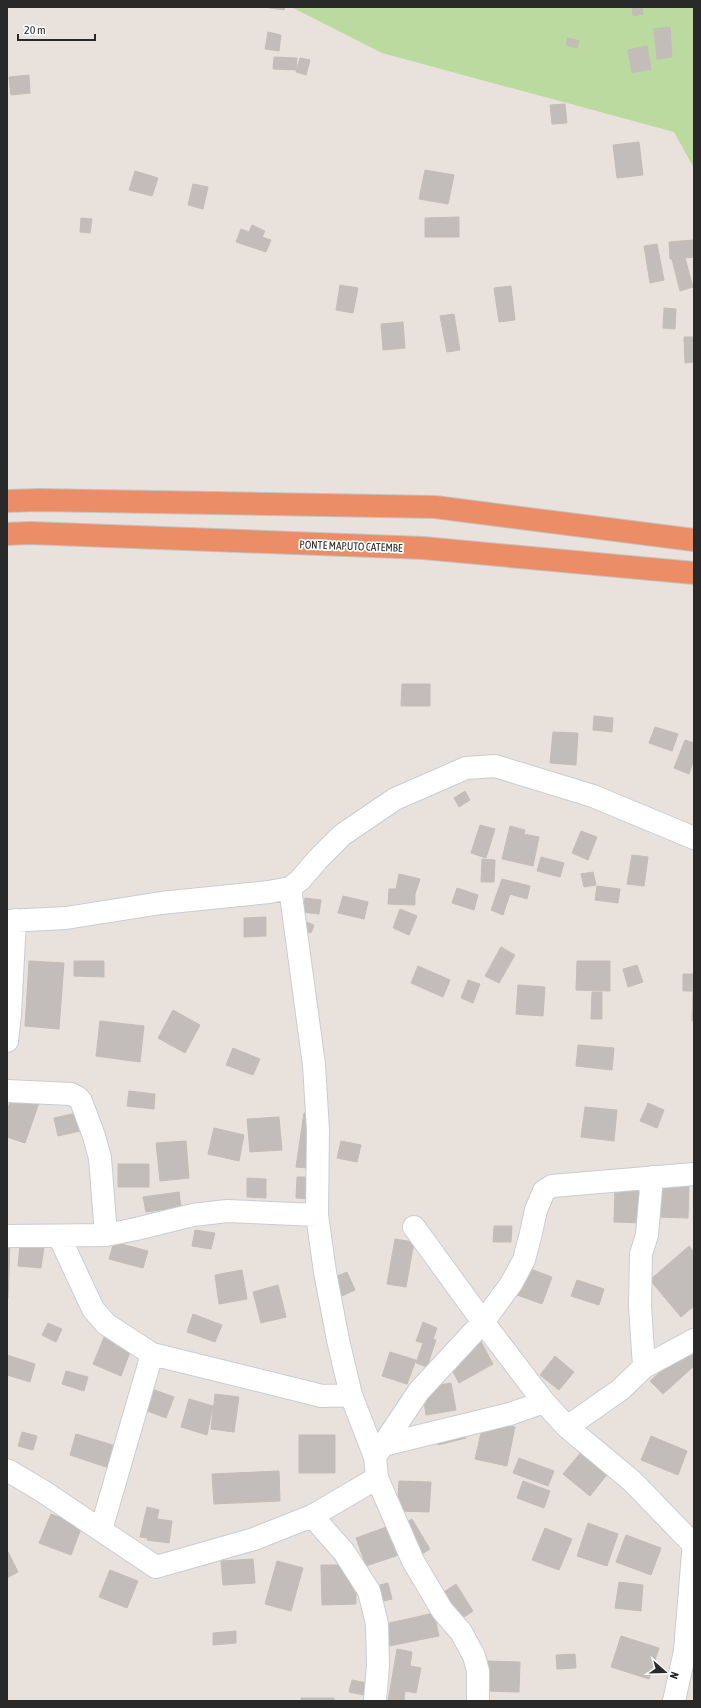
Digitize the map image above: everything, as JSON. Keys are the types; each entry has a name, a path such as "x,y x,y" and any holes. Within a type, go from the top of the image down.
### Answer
{"highway":[{"path":"7,501 47,500 435,507 694,540"},
{"name":"PONTE MAPUTO CATEMBE","path":"7,534 30,533 423,548 694,572"}],"street":[{"path":"7,1041 10,1014 11,921 66,918 160,903 270,892 290,888 342,834 395,799 466,768 495,766 578,791 594,796 694,838"},
{"path":"290,888 314,1065 318,1130 316,1215 326,1279 351,1395 379,1451"},
{"path":"7,1091 71,1094 77,1097 81,1102 94,1136 100,1158 106,1235"},
{"path":"478,1701 478,1671 474,1656 461,1632 442,1610 413,1560 377,1478 379,1451 419,1392 483,1322 511,1284 524,1260 536,1210 544,1191 552,1186 694,1174"},
{"path":"644,1367 640,1306 641,1254 647,1235 652,1177"},
{"path":"7,1236 106,1235 193,1215 227,1212 316,1215"},
{"path":"414,1227 483,1322 544,1402 567,1427 632,1481 694,1543 690,1651 674,1701"},
{"path":"59,1236 93,1309 106,1324 152,1354 322,1396 351,1395"},
{"path":"567,1427 620,1390 644,1367 694,1340"},
{"path":"101,1530 152,1354"},
{"path":"379,1451 510,1414 544,1402"},
{"path":"7,1470 41,1490 156,1567 254,1539 312,1516 377,1478"},
{"path":"312,1516 344,1552 369,1591 377,1624 378,1665 375,1701"}],"green space":[{"path":"291,7 694,7 694,168 674,132 382,53"}],"building":[{"path":"263,7 285,7 284,10"},
{"path":"632,7 642,7 643,14 633,16"},
{"path":"670,27 672,57 657,59 654,29"},
{"path":"268,32 281,35 279,51 265,49"},
{"path":"568,38 579,41 577,48 566,45"},
{"path":"647,46 651,69 632,73 628,50"},
{"path":"274,57 297,58 296,70 273,69"},
{"path":"300,58 310,60 306,75 296,72"},
{"path":"29,75 30,93 11,95 9,77"},
{"path":"565,104 567,123 552,124 550,105"},
{"path":"639,142 643,175 617,178 613,145"},
{"path":"425,170 454,175 448,204 419,199"},
{"path":"135,171 158,178 152,196 129,190"},
{"path":"193,184 208,187 203,209 188,205"},
{"path":"459,217 459,237 425,237 425,218"},
{"path":"81,218 92,219 90,233 80,232"},
{"path":"252,225 265,231 262,237 271,240 266,252 236,242 241,229 249,232"},
{"path":"694,240 694,257 685,258 693,287 680,291 672,259 670,259 669,242"},
{"path":"657,244 664,280 650,283 644,246"},
{"path":"340,285 358,288 353,313 336,310"},
{"path":"511,286 515,320 499,322 494,288"},
{"path":"664,308 676,309 675,329 663,328"},
{"path":"454,314 460,350 447,352 440,316"},
{"path":"403,322 405,348 383,350 381,324"},
{"path":"684,337 694,337 694,362 685,363"},
{"path":"402,684 430,684 430,706 401,706"},
{"path":"594,716 613,718 612,732 593,730"},
{"path":"655,727 678,734 672,751 649,743"},
{"path":"553,732 578,733 576,765 550,763"},
{"path":"685,740 694,743 694,760 689,774 674,768"},
{"path":"465,791 470,800 459,807 454,798"},
{"path":"480,825 495,829 486,858 471,853"},
{"path":"510,826 525,830 524,834 539,837 533,866 502,859"},
{"path":"581,831 597,837 588,860 572,853"},
{"path":"632,855 648,857 644,886 627,884"},
{"path":"541,857 564,863 560,877 537,871"},
{"path":"482,859 495,860 494,882 481,882"},
{"path":"593,872 596,885 584,887 581,874"},
{"path":"399,874 420,879 415,894 415,905 388,904 389,889 396,889"},
{"path":"502,879 530,886 527,899 510,894 503,915 491,910"},
{"path":"597,886 620,889 618,903 595,900"},
{"path":"457,888 478,895 474,910 452,903"},
{"path":"343,896 368,902 364,919 338,913"},
{"path":"305,898 321,900 319,914 303,912"},
{"path":"400,909 417,916 409,935 393,928"},
{"path":"266,917 266,936 244,937 244,918"},
{"path":"301,920 314,925 311,933 298,928"},
{"path":"501,947 515,955 499,983 485,976"},
{"path":"29,961 64,963 59,1029 25,1026"},
{"path":"74,961 104,961 104,977 74,976"},
{"path":"577,961 610,961 610,991 576,990"},
{"path":"637,965 643,982 628,987 623,969"},
{"path":"418,966 450,980 443,997 411,983"},
{"path":"683,974 694,974 694,1021 692,1021 693,991 683,991"},
{"path":"468,980 480,984 473,1003 461,998"},
{"path":"518,985 545,987 543,1016 516,1014"},
{"path":"592,992 602,992 602,1019 591,1019"},
{"path":"173,1010 200,1025 185,1053 158,1038"},
{"path":"100,1021 144,1026 140,1062 96,1056"},
{"path":"578,1045 614,1048 612,1070 576,1066"},
{"path":"233,1048 260,1059 253,1075 226,1065"},
{"path":"14,1091 40,1100 25,1143 7,1137 7,1111"},
{"path":"129,1091 155,1094 154,1109 127,1106"},
{"path":"648,1103 664,1110 657,1128 640,1121"},
{"path":"585,1107 617,1110 614,1141 581,1137"},
{"path":"76,1113 80,1131 58,1136 54,1118"},
{"path":"304,1113 316,1115 307,1168 296,1167"},
{"path":"279,1117 282,1150 250,1152 247,1119"},
{"path":"214,1128 244,1135 239,1161 208,1154"},
{"path":"186,1141 189,1178 160,1181 156,1143"},
{"path":"341,1141 361,1145 357,1162 337,1158"},
{"path":"118,1164 149,1164 149,1187 118,1187"},
{"path":"297,1177 312,1177 310,1199 296,1198"},
{"path":"247,1178 266,1179 266,1198 247,1197"},
{"path":"658,1181 689,1181 688,1218 657,1217"},
{"path":"615,1187 646,1188 645,1223 614,1222"},
{"path":"179,1192 181,1207 146,1212 143,1197"},
{"path":"494,1226 512,1226 511,1242 493,1242"},
{"path":"195,1230 215,1233 211,1249 192,1246"},
{"path":"395,1239 414,1242 406,1287 387,1284"},
{"path":"114,1242 148,1251 143,1268 109,1259"},
{"path":"7,1243 10,1243 8,1299 7,1299"},
{"path":"20,1244 44,1247 41,1268 18,1266"},
{"path":"689,1246 694,1252 694,1306 681,1317 650,1280"},
{"path":"528,1268 552,1277 542,1304 517,1295"},
{"path":"242,1270 247,1299 219,1304 215,1275"},
{"path":"347,1272 355,1290 342,1296 335,1277"},
{"path":"577,1280 604,1289 599,1305 571,1296"},
{"path":"278,1285 286,1317 261,1323 253,1292"},
{"path":"193,1314 222,1325 215,1342 187,1332"},
{"path":"423,1322 437,1328 433,1339 436,1340 427,1367 416,1363 423,1343 416,1341"},
{"path":"48,1323 62,1329 56,1342 42,1335"},
{"path":"105,1335 132,1347 121,1376 93,1364"},
{"path":"479,1338 493,1364 459,1383 445,1357"},
{"path":"687,1348 694,1357 694,1366 663,1394 650,1381"},
{"path":"390,1352 416,1360 407,1384 382,1376"},
{"path":"7,1355 35,1364 30,1382 7,1375"},
{"path":"555,1356 574,1372 559,1390 540,1375"},
{"path":"66,1371 88,1377 84,1391 62,1384"},
{"path":"451,1383 456,1410 426,1415 422,1388"},
{"path":"149,1388 174,1397 166,1418 142,1409"},
{"path":"215,1394 239,1397 234,1432 211,1429"},
{"path":"189,1399 213,1406 207,1435 181,1427"},
{"path":"484,1420 515,1427 507,1466 475,1459"},
{"path":"463,1427 466,1438 438,1445 435,1433"},
{"path":"22,1432 37,1436 33,1450 18,1446"},
{"path":"76,1434 116,1446 109,1468 70,1455"},
{"path":"299,1435 335,1435 335,1473 299,1473"},
{"path":"651,1436 687,1451 678,1475 641,1460"},
{"path":"582,1451 609,1472 590,1496 563,1474"},
{"path":"519,1458 554,1471 548,1486 513,1473"},
{"path":"279,1471 280,1501 214,1504 212,1474"},
{"path":"399,1481 431,1482 429,1512 397,1511"},
{"path":"523,1481 550,1491 544,1508 517,1498"},
{"path":"147,1507 159,1510 157,1519 172,1521 169,1543 147,1540 148,1538 140,1537"},
{"path":"51,1514 82,1526 71,1555 39,1543"},
{"path":"412,1519 430,1549 419,1556 400,1526"},
{"path":"588,1523 618,1534 607,1566 577,1556"},
{"path":"389,1526 399,1555 366,1566 356,1538"},
{"path":"545,1528 572,1539 559,1570 532,1560"},
{"path":"626,1535 661,1548 651,1575 616,1562"},
{"path":"7,1550 18,1572 7,1578"},
{"path":"253,1559 255,1583 223,1585 221,1561"},
{"path":"277,1561 303,1568 291,1611 265,1604"},
{"path":"321,1565 356,1565 356,1604 322,1605"},
{"path":"110,1570 138,1581 127,1608 99,1597"},
{"path":"619,1582 643,1585 641,1611 615,1608"},
{"path":"388,1583 392,1599 376,1603 372,1587"},
{"path":"456,1584 473,1611 461,1619 444,1592"},
{"path":"434,1613 439,1636 389,1646 385,1624"},
{"path":"236,1631 236,1643 213,1645 213,1633"},
{"path":"621,1636 659,1648 649,1679 611,1667"},
{"path":"397,1649 412,1652 410,1666 421,1668 416,1693 405,1691 404,1701 388,1701"},
{"path":"575,1654 576,1668 557,1669 556,1655"},
{"path":"488,1661 520,1662 519,1692 487,1691"},
{"path":"352,1680 367,1683 364,1695 349,1692"},
{"path":"301,1698 334,1698 334,1701 301,1701"}]}
